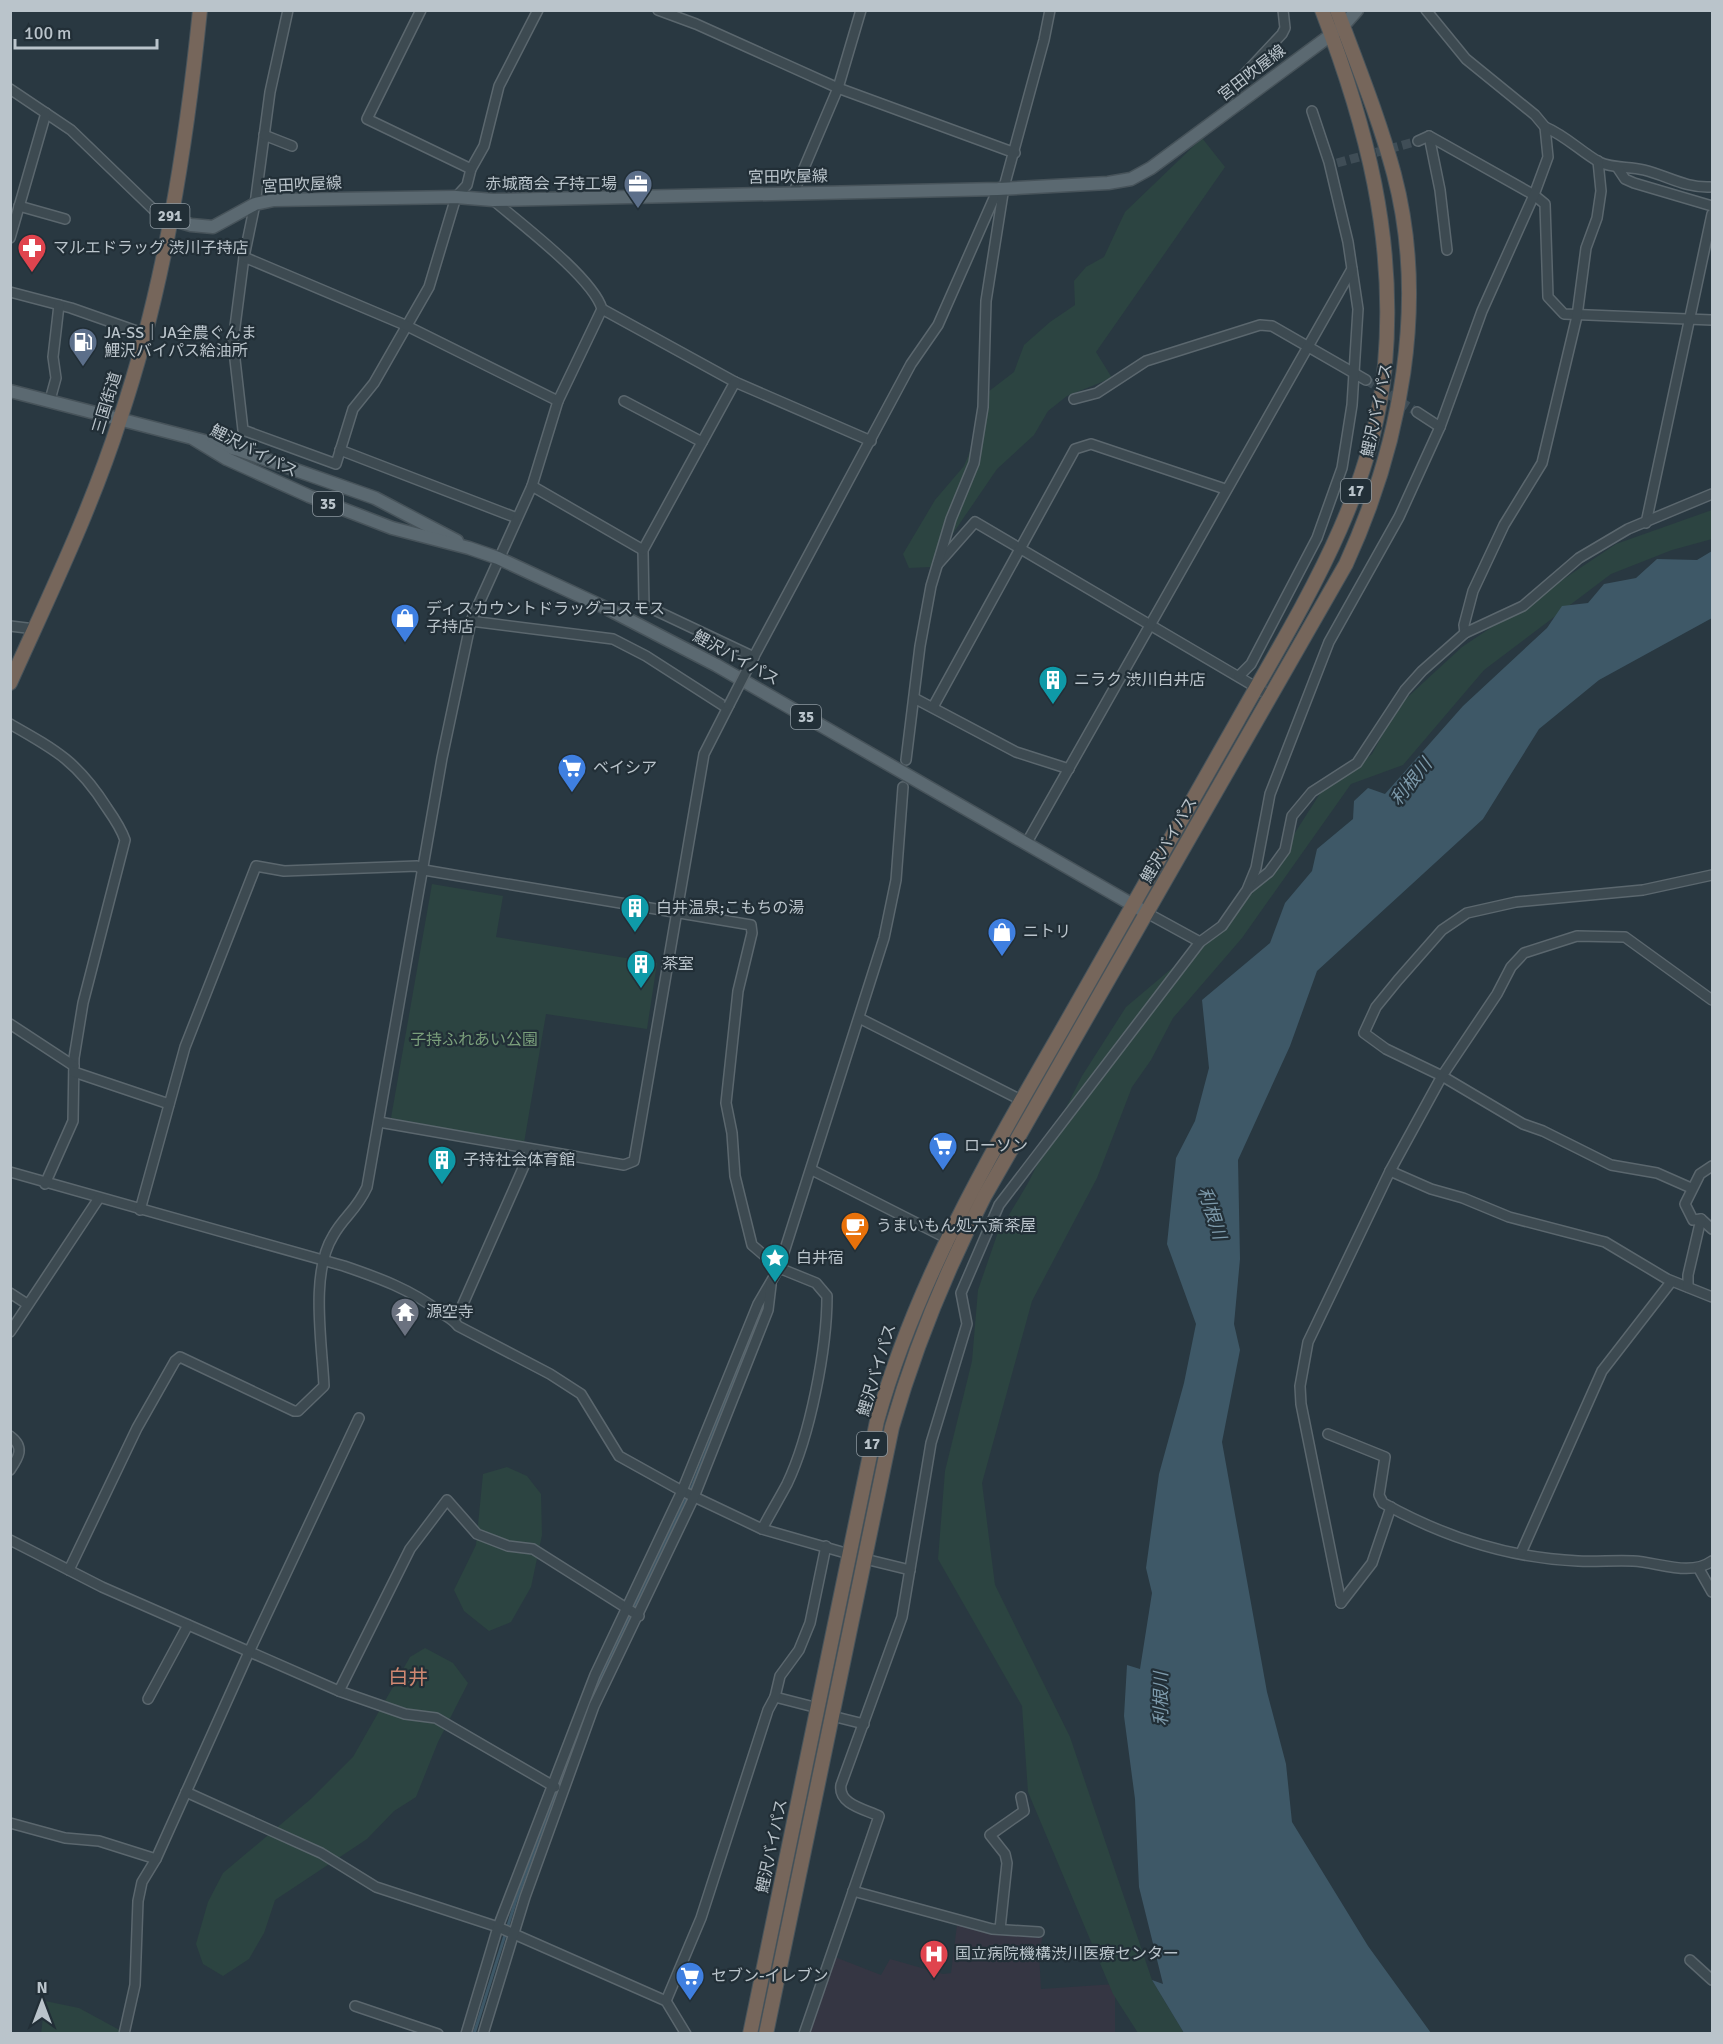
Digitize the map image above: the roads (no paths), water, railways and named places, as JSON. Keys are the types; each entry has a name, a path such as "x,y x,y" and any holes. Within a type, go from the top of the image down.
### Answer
{"highway":[{"name":"三国街道","path":"10,683 93,496 121,418 145,334 186,134 200,10"},
{"name":"鯉沢バイパス","path":"750,2034 877,1421 891,1370 922,1291 984,1197 1335,583 1363,527 1387,451 1408,330 1408,254 1394,175 1337,29 1322,10"},
{"name":"鯉沢バイパス","path":"766,2034 888,1445 906,1380 954,1242 1021,1100 1257,687 1329,556 1345,521 1370,447 1385,368 1388,291 1382,216 1337,29 1337,10"}],"main road":[{"name":"宮田吹屋線","path":"170,219 191,225 213,227 255,204 274,200 456,197 493,200 793,194 1086,185 1131,178 1151,168 1240,104 1337,29 1357,10"},
{"name":"鯉沢バイパス","path":"10,391 239,450 375,498 469,548"},
{"name":"鯉沢バイパス","path":"194,439 227,459 309,496 392,528 498,558 608,609 716,665 1147,913"}],"street":[{"path":"288,10 270,92 255,204 244,257 233,342 233,366 243,430 336,464 353,409 374,383 405,325 429,287 456,197 467,185 471,169 484,146 499,86 538,10"},
{"path":"421,10 367,119 471,169"},
{"path":"658,10 696,24 838,88 1015,153"},
{"path":"793,194 838,88 861,10"},
{"path":"379,1122 624,1165 634,1161 704,754 752,659 871,441 910,363 938,325 1015,153 1050,10"},
{"path":"1240,104 1235,92 1237,82 1282,34 1285,27 1283,10"},
{"path":"1426,10 1466,58 1535,115 1545,127 1562,134 1598,161 1617,167 1642,169 1686,186 1710,187"},
{"path":"10,89 71,130 157,213 170,219"},
{"path":"1239,676 1251,664 1317,538 1342,468 1355,375 1358,309 1348,242 1333,163 1312,111"},
{"path":"10,238 46,113"},
{"path":"804,2034 879,1816 844,1799 840,1793 902,1617 931,1443 967,1324 961,1293 999,1205 1200,942 1222,926 1247,890 1256,868 1270,794 1329,642 1399,517 1440,427 1482,311 1534,195 1548,157 1545,127"},
{"path":"264,135 292,146"},
{"path":"1430,136 1534,195 1545,204 1547,209 1548,297 1564,314 1713,320"},
{"path":"1418,141 1430,136"},
{"path":"1430,136 1440,190 1447,249"},
{"path":"1465,633 1464,626 1473,591 1504,525 1542,463 1577,316 1586,248 1597,218 1601,191 1598,161"},
{"path":"1617,167 1625,178 1634,183 1713,206"},
{"path":"906,760 920,646 935,568 974,463 983,407 986,301 1001,188"},
{"path":"69,1570 137,1428 175,1361 180,1357 294,1411 298,1411 324,1386 320,1272 332,1236 358,1206 366,1187 424,870 442,758 471,621 532,486 558,401 602,309 600,301 570,267 493,200"},
{"path":"20,207 65,219"},
{"path":"1646,523 1713,214"},
{"path":"244,257 405,325 558,401"},
{"path":"1026,843 1352,269"},
{"path":"10,292 59,305 145,334"},
{"path":"50,400 56,378 53,357 59,305"},
{"path":"602,309 735,382 871,441"},
{"path":"1074,399 1097,393 1146,361 1260,325 1272,326 1366,380"},
{"path":"735,382 643,550 644,605 752,659"},
{"path":"624,401 702,442"},
{"path":"1417,412 1440,427"},
{"path":"933,707 1075,449 1091,444 1225,489"},
{"path":"340,450 517,518"},
{"path":"532,486 643,550"},
{"path":"1247,890 1269,872 1285,850 1292,816 1312,792 1357,763 1405,690 1422,670 1465,633 1523,606 1579,558 1628,529 1713,494"},
{"path":"935,568 975,522 1271,696"},
{"path":"471,621 613,639 646,656 728,706"},
{"path":"10,626 34,629"},
{"path":"914,698 1016,752 1069,769"},
{"path":"10,724 76,765 99,794 122,830 125,840 83,1003 74,1069 73,1121 45,1184"},
{"path":"483,2034 506,1930 557,1788 594,1706 632,1612 688,1494 750,1323 779,1268 861,1019 884,938 896,880 903,787"},
{"path":"140,1210 189,1037 256,866 284,871 417,866 424,870 751,925 752,933 738,991 726,1102 732,1133 735,1176 752,1245 779,1268 822,1288 827,1296 819,1370 800,1450 787,1484 762,1529"},
{"path":"1691,1188 1657,1173 1611,1165 1543,1131 1522,1124 1442,1076 1386,1049 1364,1033 1376,1007 1453,920 1483,908 1516,902 1643,890 1713,875"},
{"path":"1147,913 1200,942"},
{"path":"1391,1507 1372,1563 1341,1603 1331,1544 1317,1495 1300,1386 1305,1354 1320,1313 1390,1171 1442,1076 1497,994 1511,967 1524,953 1553,942 1577,936 1625,938 1713,1000"},
{"path":"861,1019 1021,1100"},
{"path":"10,1024 74,1069 169,1104"},
{"path":"453,1319 459,1313 531,1150"},
{"path":"1713,1166 1700,1174 1685,1204 1693,1220 1701,1219 1713,1228"},
{"path":"812,1170 954,1242"},
{"path":"1390,1171 1431,1189 1463,1198 1509,1217 1605,1242 1671,1282 1713,1297"},
{"path":"10,1172 45,1184 391,1282 421,1297 453,1319 458,1326 550,1374 581,1394 619,1456 688,1494 762,1529 849,1554"},
{"path":"10,1332 99,1198"},
{"path":"1688,1287 1688,1275 1701,1219"},
{"path":"1521,1553 1602,1371 1671,1282"},
{"path":"10,1293 27,1304"},
{"path":"124,2034 135,1985 138,1901 142,1882 156,1859 249,1652 360,1418"},
{"path":"1328,1434 1385,1457 1380,1500 1391,1507 1488,1549 1577,1561 1633,1561 1699,1569 1713,1561"},
{"path":"10,1436 19,1442 20,1448 10,1470"},
{"path":"466,2034 506,1930 595,1675 632,1612 688,1494"},
{"path":"339,1691 410,1549 447,1500 477,1533 508,1546 533,1549 632,1612"},
{"path":"10,1540 188,1625 339,1691 405,1714 436,1718 557,1788"},
{"path":"666,2001 701,1918 747,1772 775,1696 776,1685 799,1650 810,1623 826,1546"},
{"path":"865,1559 910,1570"},
{"path":"1699,1569 1713,1592"},
{"path":"148,1699 188,1625"},
{"path":"775,1696 818,1708"},
{"path":"832,1716 864,1724"},
{"path":"186,1792 321,1853 376,1887 506,1930 666,2001 686,2034"},
{"path":"1000,1929 1007,1863 1005,1854 990,1835 1024,1811 1021,1797"},
{"path":"10,1823 58,1836 99,1841 156,1859"},
{"path":"853,1891 947,1918 1000,1929 1039,1932"},
{"path":"1690,1960 1713,1980"},
{"path":"354,2006 438,2034"}],"water":[{"name":"利根川","path":"1712,551 1712,618 1599,680 1539,729 1483,819 1317,971 1290,1046 1238,1160 1240,1259 1234,1324 1240,1350 1222,1442 1267,1692 1286,1764 1292,1822 1368,1946 1431,2033 1184,2033 1152,1980 1163,1984 1139,1887 1135,1799 1124,1716 1127,1665 1140,1669 1152,1593 1146,1568 1159,1474 1184,1383 1196,1324 1167,1244 1176,1158 1195,1121 1209,1068 1202,1000 1270,943 1285,903 1312,871 1317,849 1353,819 1354,801 1368,788 1385,794 1463,706 1547,628 1562,606 1588,603 1604,584 1636,578 1657,559 1697,560"}],"waterway":[{"path":"575,1740 605,1669 692,1487 762,1310"},
{"path":"474,2034 515,1903 566,1763"}],"tunnel":[{"path":"1337,163 1418,141"},
{"path":"1366,380 1417,412"}],"place":[{"name":"赤城商会 子持工場","path":"638,210"},
{"name":"マルエドラッグ 渋川子持店","path":"32,274"},
{"name":"JA-SS｜JA全農ぐんま 鯉沢バイパス給油所","path":"83,368"},
{"name":"ディスカウントドラッグコスモス 子持店","path":"405,644"},
{"name":"ニラク 渋川白井店","path":"1053,706"},
{"name":"ベイシア","path":"572,794"},
{"name":"白井温泉;こもちの湯","path":"635,934"},
{"name":"ニトリ","path":"1002,958"},
{"name":"茶室","path":"641,990"},
{"name":"ローソン","path":"943,1172"},
{"name":"子持社会体育館","path":"442,1186"},
{"name":"うまいもん処六斎茶屋","path":"855,1252"},
{"name":"白井宿","path":"775,1284"},
{"name":"源空寺","path":"405,1338"},
{"name":"国立病院機構渋川医療センター","path":"934,1980"},
{"name":"セブン-イレブン","path":"690,2002"}],"district":[{"name":"白井","path":"408,1677"}],"park label":[{"name":"子持ふれあい公園","path":"474,1040"}]}
